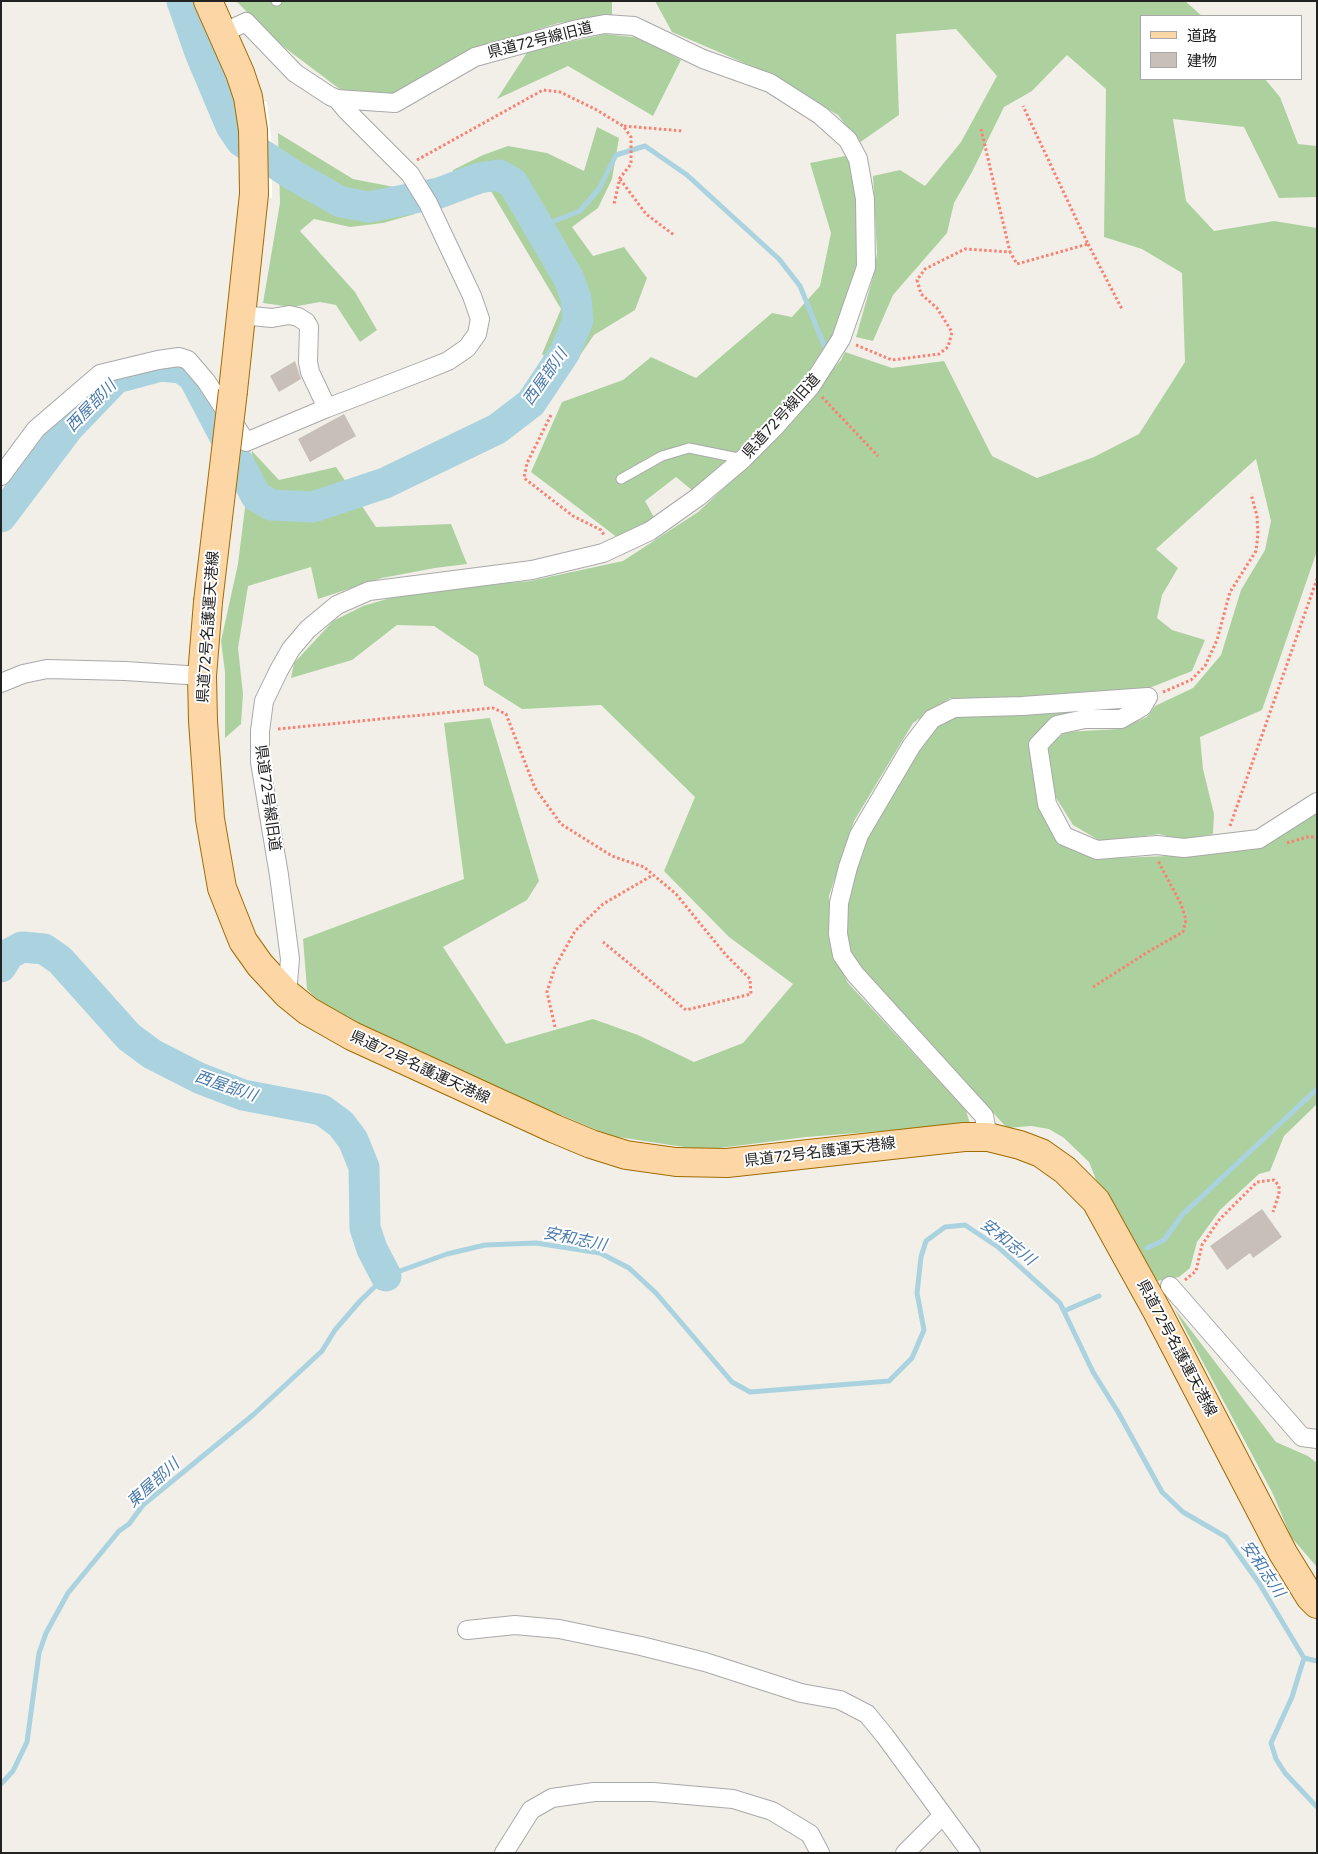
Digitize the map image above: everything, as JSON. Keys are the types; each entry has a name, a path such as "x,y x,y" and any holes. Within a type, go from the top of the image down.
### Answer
{"main road":[{"name":"県道72号名護運天港線","path":"208,1 240,73 248,97 253,130 254,194 208,602 202,676 203,721 210,819 222,888 243,941 260,965 287,994 308,1011 352,1036 555,1129 591,1144 626,1155 676,1162 727,1163 964,1137 988,1137 1020,1145 1041,1153 1065,1170 1096,1201 1162,1319 1283,1552 1310,1597 1317,1604"}],"street":[{"name":"県道72号線旧道","path":"223,33 246,22 295,74 323,93 337,99 395,103 475,57 578,29 605,24 634,26 703,59 770,84 820,115 848,140 858,159 865,198 866,267 841,339 811,386 774,428 743,459 698,497 650,530 603,553 532,570 370,591 337,604 308,629 291,649 264,701 260,731 260,762 279,876 290,959 287,994"},
{"path":"1,476 36,430 100,374 158,360 179,357 188,360 206,381 246,442 448,360 467,348 477,334 480,320 472,296 428,203 407,171 337,99"},
{"path":"241,315 272,318 289,315 298,317 306,322 309,327 308,362 310,372 327,408"},
{"path":"1,683 24,674 47,669 202,676"},
{"path":"1148,697 1142,708 1121,719 1085,720 1058,724 1038,745 1048,804 1064,836 1097,850 1149,846 1184,848 1259,839 1317,802"},
{"path":"988,1137 984,1116 855,974 842,956 838,934 839,903 848,867 859,835 912,745 932,719 954,708 1022,706 1148,697"},
{"path":"1170,1286 1302,1437 1317,1439"},
{"path":"468,1630 515,1625 559,1629 705,1662 801,1693 840,1700 866,1714 971,1853"},
{"path":"504,1853 530,1810 552,1798 594,1792 653,1792 733,1799 772,1811 810,1834 820,1853"},
{"path":"905,1853 943,1815"}],"lane":[{"path":"621,479 662,456 689,448 743,459"}],"path":[{"path":"407,171 543,90 560,92 623,126 683,131"},
{"path":"1023,106 1088,244 1122,308"},
{"path":"614,204 620,178 631,163 631,139 623,126"},
{"path":"981,129 1010,252 1018,264 1088,244"},
{"path":"620,178 646,214 674,235"},
{"path":"841,339 892,360 939,354 948,347 952,332 937,308 921,294 917,280 925,269 965,249 1010,252"},
{"path":"811,386 878,456"},
{"path":"551,415 527,463 524,478 573,516 601,530 613,548"},
{"path":"1148,697 1191,680 1205,666 1217,640 1230,592 1256,551 1258,534 1257,516 1251,494"},
{"path":"1224,843 1317,579"},
{"path":"260,731 493,708 506,714 535,788 561,824 612,856 644,867 676,894 725,954 750,979 751,994 686,1010 603,942"},
{"path":"1093,987 1183,932 1186,920 1180,904 1149,846"},
{"path":"555,1027 547,992 555,967 575,931 603,904 653,875"},
{"path":"1170,1286 1187,1279 1196,1271 1202,1245 1215,1226 1257,1182 1274,1180 1279,1186 1279,1194 1273,1212"}],"green space":[{"path":"236,1 612,1 612,15 559,23 479,47 392,94 341,90 276,41"},
{"path":"655,1 1185,1 1201,15 1140,15 1140,80 1266,80 1280,97 1298,144 1317,146 1317,197 1279,198 1244,127 1173,119 1186,201 1214,231 1274,221 1317,228 1317,551 1262,710 1200,737 1203,769 1214,814 1213,834 1182,840 1159,834 1102,842 1073,825 1055,796 1047,748 1065,732 1119,729 1147,717 1155,706 1193,688 1221,655 1241,590 1265,550 1271,521 1256,459 1156,549 1178,568 1162,595 1157,618 1172,630 1205,640 1192,671 1152,687 1003,700 950,698 913,723 854,821 829,896 834,956 848,983 966,1110 970,1124 806,1137 704,1150 611,1136 435,1062 324,1007 307,989 303,939 464,879 444,723 490,718 539,881 527,900 443,947 506,1044 593,1019 638,1035 694,1062 743,1043 793,984 729,937 664,871 695,797 601,705 522,709 484,685 478,656 434,626 397,625 352,660 291,678 294,663 333,621 363,606 411,592 530,581 623,561 698,512 763,452 841,360 845,352 892,368 944,361 992,456 1037,478 1094,457 1139,434 1185,362 1182,273 1142,249 1104,237 1106,89 1067,55 1032,91 1004,107 972,172 954,203 947,233 893,295 873,341 856,337 873,277 877,253 873,176 900,170 925,186 961,142 997,76 956,29 896,34 899,115 859,143 838,115 763,71 672,32"},
{"path":"605,34 641,38 681,60 653,116 568,66 497,99 528,51"},
{"path":"597,127 619,138 612,179 598,208 572,227 593,256 624,247 647,278 635,310 594,335 565,377 542,354 561,309 488,186 457,193 453,170 483,155 508,146 547,153 584,171"},
{"path":"278,133 353,179 394,187 415,214 383,223 350,227 314,219 300,231 355,292 377,330 360,342 336,305 320,302 292,307 263,303 280,203"},
{"path":"850,155 858,204 857,264 834,332 805,377 760,431 693,491 676,477 645,501 655,519 618,538 531,472 562,402 623,380 651,357 696,378 772,313 792,317 820,286 831,233 810,163"},
{"path":"252,451 279,480 336,467 376,527 451,524 467,564 382,578 318,599 311,567 248,586 238,648 243,694 241,724 225,738 225,672 221,641 238,564"},
{"path":"1137,704 1123,714 1089,711 1052,718 1031,742 1038,804 1055,837 1075,850 1117,858 1167,856 1230,850 1317,809 1317,1104 1284,1136 1270,1171 1259,1174 1220,1210 1197,1242 1190,1268 1179,1277 1157,1281 1123,1220 1097,1182 1089,1162 1064,1138 1049,1129 1031,1126 1007,1128 851,957 846,945 845,907 853,875 866,838 916,753 936,728 953,716"},
{"path":"1174,1308 1276,1442 1308,1456 1317,1463 1317,1567 1291,1537 1273,1494"}],"pier":[{"path":"236,95 267,102 272,147 272,198 242,192 244,159"}],"building":[{"path":"295,361 301,379 279,392 270,376"},
{"path":"344,414 356,436 310,462 298,439"},
{"path":"1262,1209 1282,1237 1253,1258 1250,1253 1227,1270 1210,1246"}],"waterway":[{"name":"西屋部川","path":"1,517 69,427 116,378 161,366 181,368 193,376 256,496 271,505 313,507 385,483 497,429 531,403 565,352 578,320 576,299 569,279 513,183 499,175 479,178 439,193 369,207 341,202 293,175 241,141 231,126 201,55 182,1"},
{"path":"539,227 580,211 599,189 616,155 645,146 687,175 779,259 800,286 824,345"},
{"name":"西屋部川","path":"1,967 9,954 22,947 44,949 60,960 129,1037 152,1054 199,1078 243,1095 322,1110 341,1124 353,1140 364,1167 365,1228 372,1249 386,1276"},
{"path":"1147,1248 1164,1240 1182,1215 1317,1089"},
{"name":"安和志川","path":"1,1784 13,1771 27,1742 39,1653 46,1633 68,1593 119,1531 129,1524 143,1505 253,1415 322,1351 335,1330 360,1301 386,1276 447,1254 485,1245 536,1243 600,1253 629,1268 656,1293 732,1382 750,1392 889,1381 912,1358 924,1330 917,1293 921,1257 926,1241 945,1227 965,1225 998,1247 1060,1303 1093,1372 1118,1412 1162,1492 1183,1512 1226,1537 1259,1583 1304,1658 1292,1697 1271,1743 1276,1759 1285,1773 1317,1807"},
{"path":"1064,1311 1099,1296"},
{"path":"1304,1658 1317,1661"}],"water label":[{"name":"東屋部川","path":"153,1483"}]}
